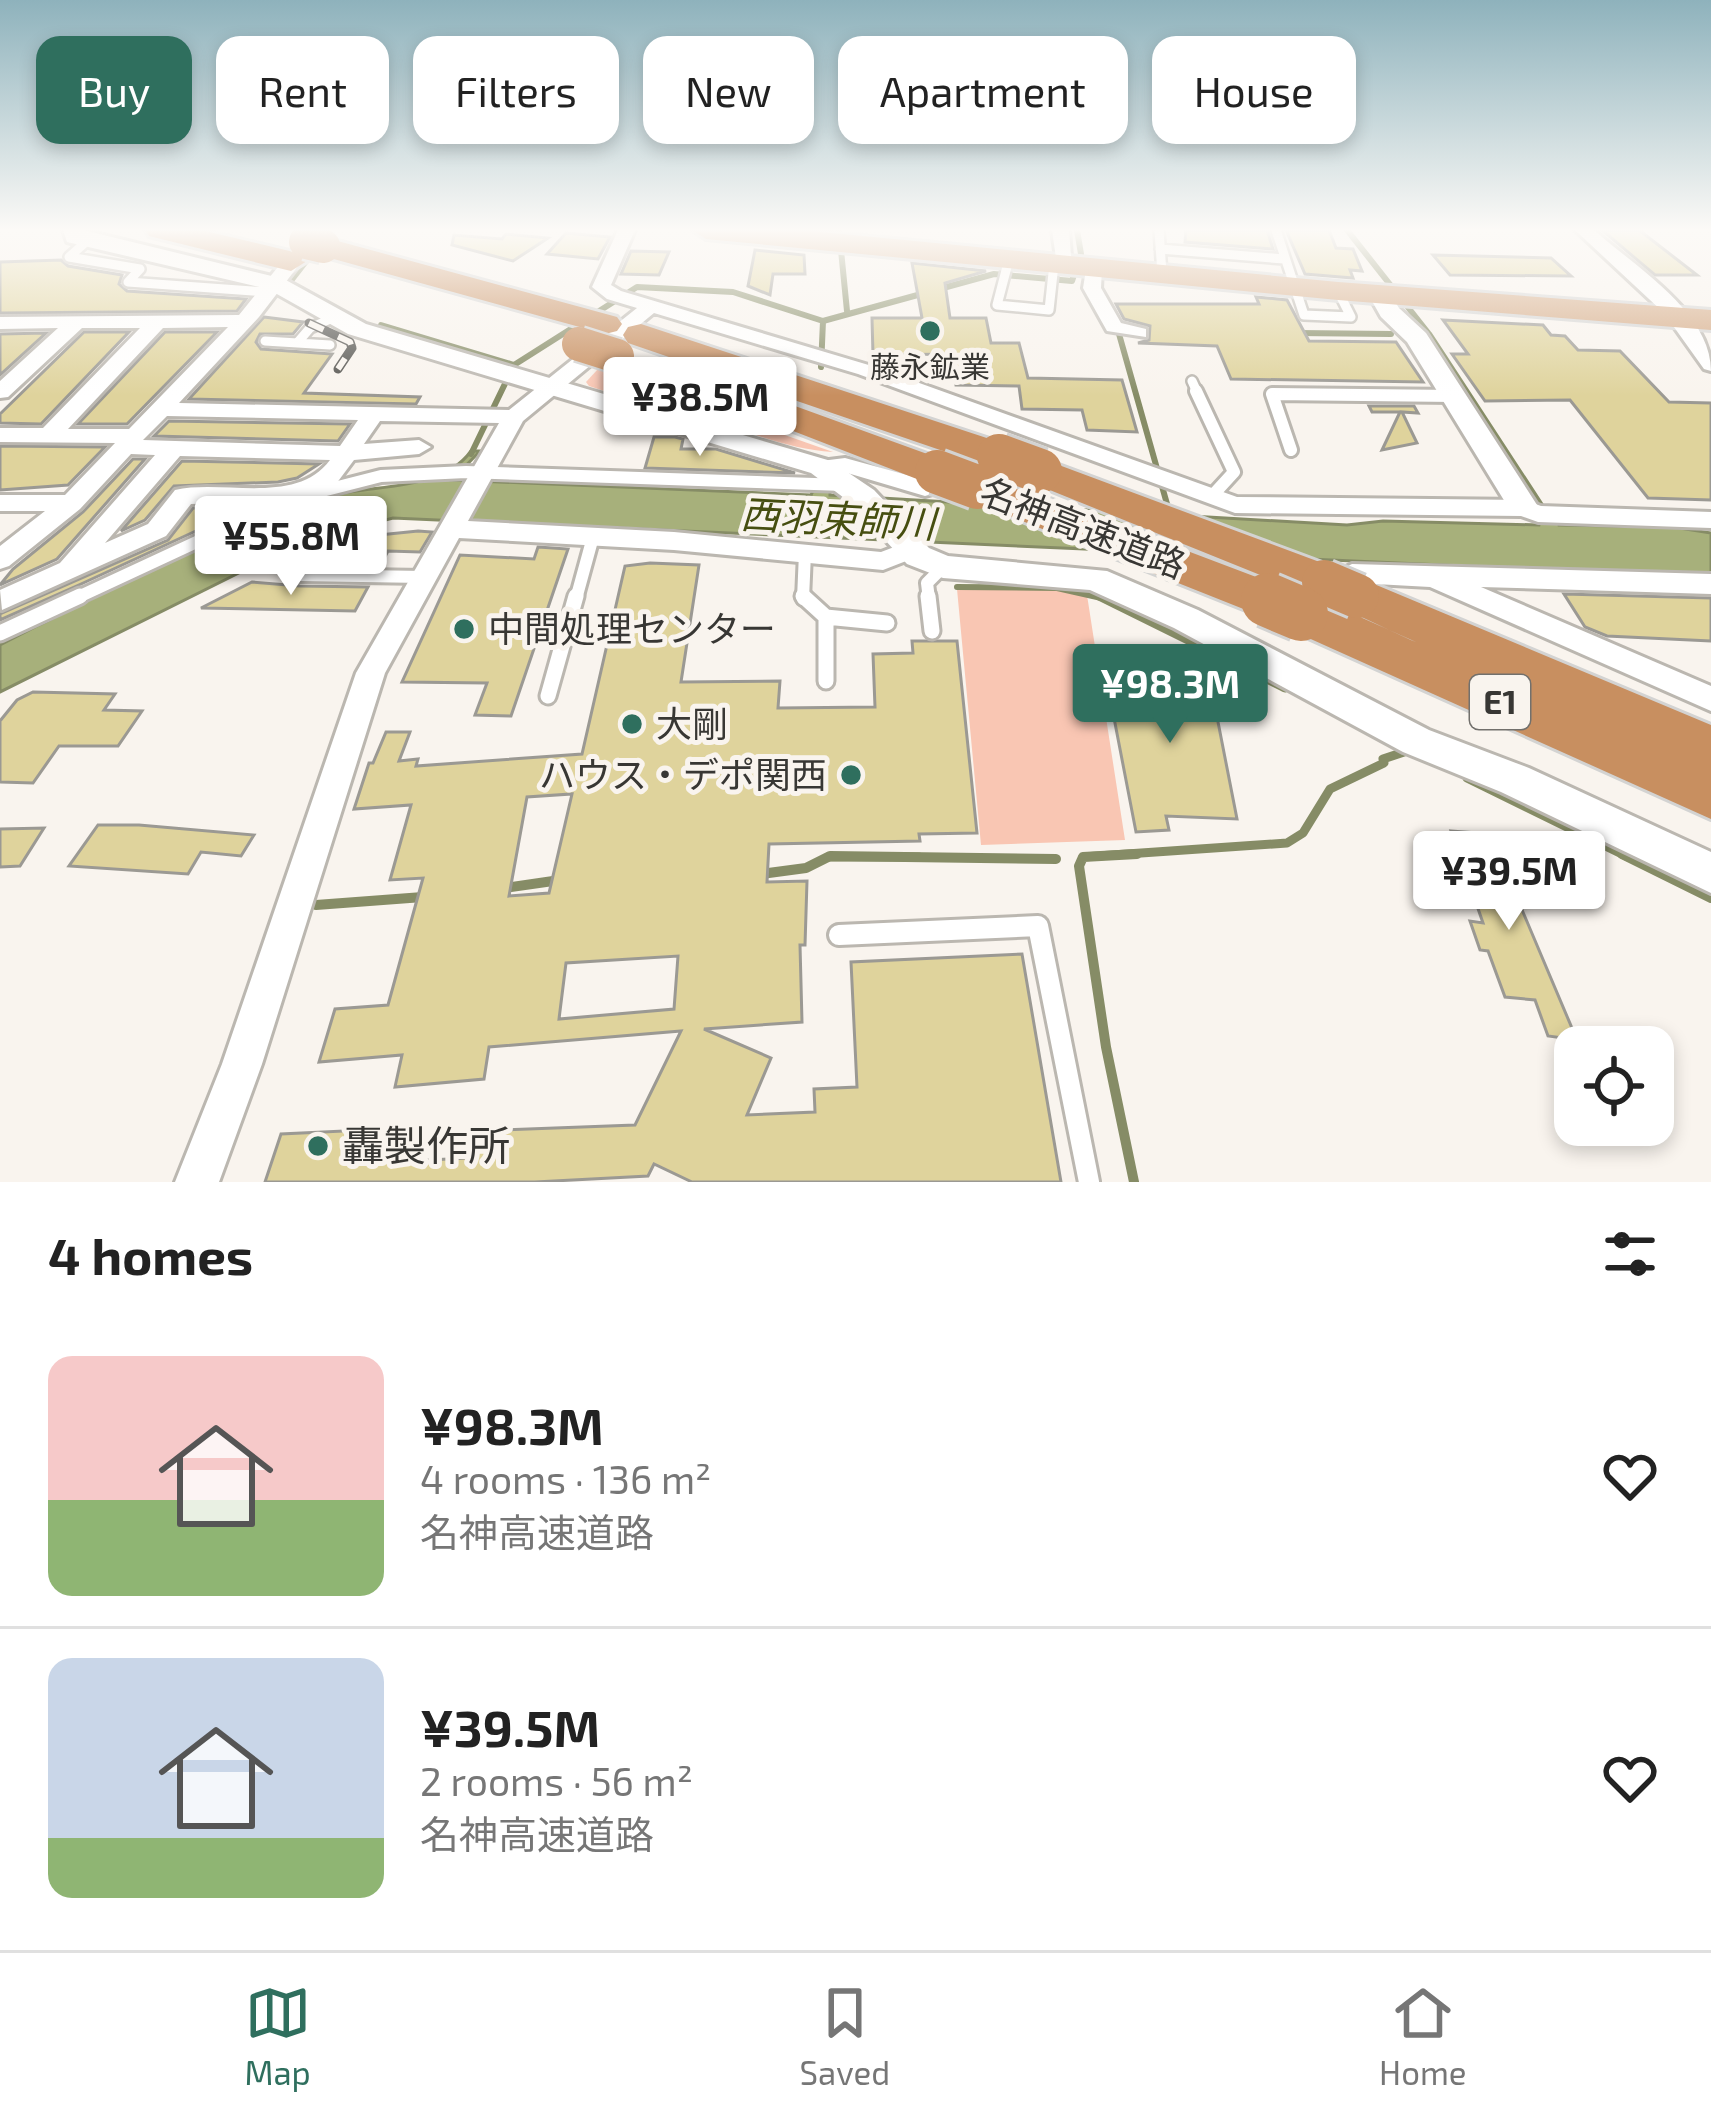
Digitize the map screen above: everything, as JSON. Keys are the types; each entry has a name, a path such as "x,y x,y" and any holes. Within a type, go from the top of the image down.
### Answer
{"highway":[{"name":"名神高速道路","path":"417,285 601,324 1040,471 1089,469 1358,596 1708,747"},
{"path":"1322,285 1338,291 1696,320"},
{"name":"名神高速道路","path":"601,324 937,472 1285,607 1708,747"}],"street":[{"path":"67,570 145,445 276,285"},
{"path":"314,285 335,317 357,329 821,467 856,491 918,552"},
{"path":"171,410 500,417 554,386 601,324 601,285"},
{"path":"1088,285 1114,327 1138,333"},
{"path":"1652,285 1696,320 1711,365"},
{"path":"1393,296 1389,312 1417,338 1540,512"},
{"path":"0,323 247,318"},
{"path":"0,392 77,322"},
{"path":"49,435 158,322"},
{"path":"601,324 822,356 1089,469"},
{"path":"2,601 157,530 184,496 276,495 328,479 373,415"},
{"path":"197,1182 242,1064 371,673 452,529 500,417"},
{"path":"0,435 346,453 419,447"},
{"path":"0,560 145,445"},
{"path":"821,467 845,465 925,488 1089,469 1160,476 1235,505 1711,520"},
{"path":"0,503 71,503"},
{"path":"452,529 883,561 918,552 1095,580 1241,647 1416,741 1515,780 1711,873"},
{"path":"1241,647 1257,630 1352,573 1711,584"},
{"path":"1433,578 1708,747"}],"lane":[{"path":"1002,285 997,305 1049,310 1060,285"},
{"path":"298,342 310,328 335,317"},
{"path":"266,341 330,345"},
{"path":"1192,381 1209,423 1219,430 1234,472 1212,496"},
{"path":"1292,450 1272,394 1455,396"},
{"path":"0,633 287,500 361,479 474,472 856,491"},
{"path":"548,696 593,537"},
{"path":"918,552 928,583 932,632"},
{"path":"805,553 803,601 826,616 887,623"},
{"path":"300,575 424,577"},
{"path":"826,616 826,681"},
{"path":"839,935 1038,926 1089,1182"}],"shaded area":[{"path":"598,369 833,452 781,443 589,386 586,382"},
{"path":"957,589 1055,589 1087,595 1125,840 981,845"}],"water":[{"name":"西羽束師川","path":"471,451 480,451 452,480 811,495 814,489 830,490 830,495 1347,525 1383,521 1539,525 1541,519 1558,519 1559,525 1673,527 1711,533 1711,577 393,518 299,543 0,692 0,645 35,627 258,519 334,495 427,480 459,464"}],"building":[{"path":"0,285 120,285 127,291 246,299 237,311 0,313"},
{"path":"771,285 770,295 748,286"},
{"path":"916,285 945,285 950,318 986,318 991,343 1019,343 1028,378 1122,380 1137,432 1087,430 1082,410 1022,409 1019,386 956,385 953,354 873,355 872,318 922,318"},
{"path":"1256,297 1287,300 1309,341 1396,342 1423,382 1231,379 1217,346 1138,343 1149,340 1150,326 1124,319 1116,304 1259,304"},
{"path":"264,317 303,322 293,334 260,334 256,342 261,349 332,354 304,393 420,397 416,404 189,399"},
{"path":"1443,320 1543,325 1551,335 1565,336 1578,350 1620,351 1669,402 1711,403 1711,500 1648,498 1570,400 1485,401 1452,354 1468,354"},
{"path":"84,332 129,332 41,424 0,423 0,414"},
{"path":"165,332 217,332 127,424 78,424"},
{"path":"46,333 0,375 0,334"},
{"path":"1369,406 1414,406 1418,413 1402,412 1417,443 1382,450 1400,412 1372,412"},
{"path":"169,421 350,424 338,441 154,436"},
{"path":"654,437 683,439 681,449 716,449 795,473 645,468"},
{"path":"0,446 105,447 68,485 0,490"},
{"path":"133,459 145,459 57,559 0,585 83,512"},
{"path":"182,461 319,464 297,478 278,482 174,486 145,520 121,531"},
{"path":"248,507 0,620 0,614 168,540 193,508"},
{"path":"432,532 420,552 388,551 380,566 325,565 339,544 350,538"},
{"path":"538,547 568,549 511,716 475,715 487,683 402,682 460,555 534,559"},
{"path":"699,565 681,682 780,681 778,708 875,707 873,654 913,653 912,641 957,641 977,833 919,834 920,841 769,844 767,882 807,881 805,945 800,945 802,1022 704,1029 771,1058 747,1115 815,1112 814,1089 857,1087 851,962 1022,954 1061,1182 692,1182 654,1164 648,1176 535,1182 265,1182 281,1134 364,1130 354,1164 467,1158 474,1131 635,1125 681,1031 489,1047 484,1079 395,1087 402,1055 319,1062 335,1009 388,1005 423,878 390,880 411,805 354,809 369,763 386,732 410,732 399,761 418,759 416,766 582,754 625,566","holes":["572,794 549,893 509,896 527,797","678,956 674,1009 559,1019 566,963"]},
{"path":"252,582 368,587 355,611 201,608"},
{"path":"1564,594 1711,598 1711,641 1607,636 1585,627"},
{"path":"1104,666 1188,669 1190,676 1209,676 1237,819 1166,816 1169,830 1136,832"},
{"path":"33,692 115,694 104,710 142,711 118,746 59,746 33,783 0,782 0,721 17,700"},
{"path":"98,825 254,835 241,856 201,852 188,874 69,866"},
{"path":"44,828 20,866 0,867 0,829"},
{"path":"1451,831 1490,834 1571,1026 1554,1026 1554,1037 1548,1036 1535,1000 1505,997 1488,951 1480,950 1470,921 1483,923"}],"waterway":[{"path":"844,285 847,311"},
{"path":"823,321 953,285"},
{"path":"1390,285 1429,334 1546,513"},
{"path":"514,365 637,287 733,292 823,321"},
{"path":"821,367 823,321"},
{"path":"381,325 514,365"},
{"path":"1297,333 1391,334"},
{"path":"1119,334 1169,511"},
{"path":"471,454 514,365"},
{"path":"957,587 1057,588 1104,599"},
{"path":"1099,596 1104,599"},
{"path":"1104,599 1285,688"},
{"path":"1083,857 1287,843 1303,833 1330,789 1384,763 1383,759 1410,750"},
{"path":"1467,778 1628,857"},
{"path":"1083,857 1137,854"},
{"path":"1622,854 1711,898"},
{"path":"761,874 806,868 828,857"},
{"path":"828,857 905,857"},
{"path":"828,857 905,857"},
{"path":"905,857 919,857"},
{"path":"905,857 1056,859"},
{"path":"1083,857 1079,866 1106,1047 1134,1182"},
{"path":"504,888 560,880"},
{"path":"316,905 423,897"}],"railway":[{"path":"309,323 350,342 352,348 338,369"}],"place":[{"name":"藤永鉱業","path":"930,331"},
{"name":"中間処理センター","path":"464,629"},
{"name":"大剛","path":"632,724"},
{"name":"ハウス・デポ関西","path":"851,775"},
{"name":"轟製作所","path":"318,1146"}]}
